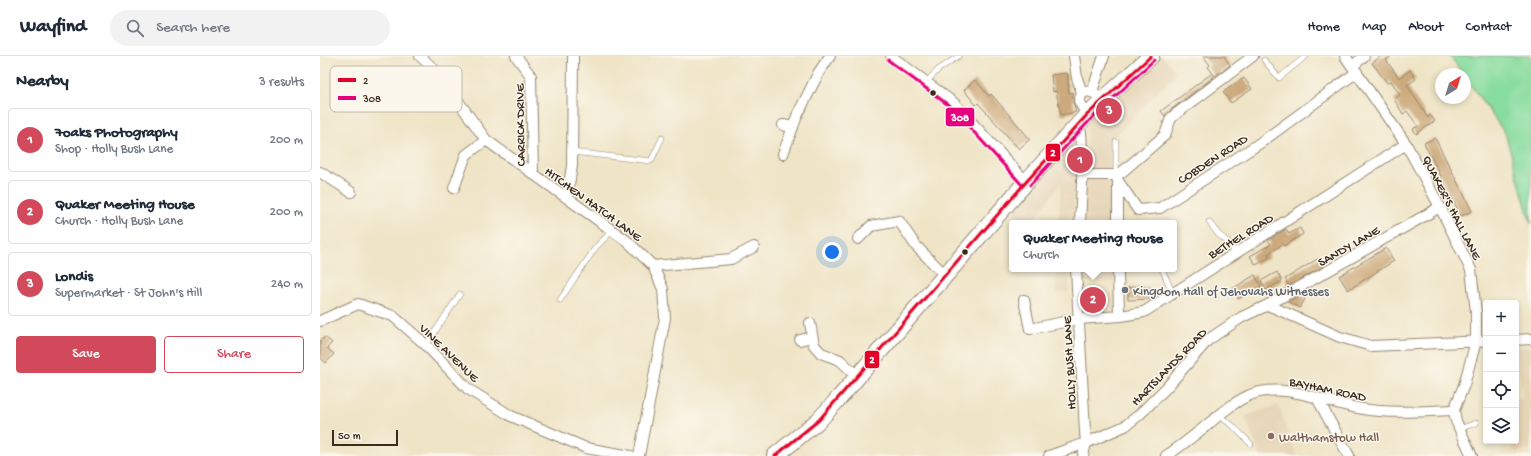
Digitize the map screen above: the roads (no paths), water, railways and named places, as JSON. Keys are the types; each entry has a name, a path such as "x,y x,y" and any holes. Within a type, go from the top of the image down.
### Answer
{"main road":[{"path":"775,456 819,420 858,377 944,275 1082,120 1098,96 1151,56"}],"street":[{"name":"HITCHEN HATCH LANE","path":"420,56 431,66"},
{"name":"CARRICK DRIVE","path":"516,56 532,76 532,174"},
{"path":"567,197 572,166 573,56"},
{"path":"784,154 797,116 819,72 830,56"},
{"path":"891,56 954,102 1026,182"},
{"path":"1074,56 1077,78 1082,93 1079,101 1082,120 1080,220"},
{"path":"1082,93 1087,91 1098,96 1104,56"},
{"path":"1118,220 1117,178 1165,135 1172,118 1176,114 1253,56"},
{"name":"QUAKER'S HALL LANE","path":"1345,56 1406,144 1440,207 1471,270 1476,312 1476,341 1464,385 1454,410"},
{"path":"1355,69 1364,56"},
{"name":"COBDEN ROAD","path":"1117,178 1138,210 1160,208 1260,143 1355,69"},
{"name":"HITCHEN HATCH LANE","path":"462,106 486,140 613,230 653,266 663,290 665,318 639,456"},
{"path":"783,125 794,127"},
{"path":"454,188 466,155 486,140"},
{"name":"BETHEL ROAD","path":"1024,300 1030,329 1078,319 1119,316 1144,312 1406,144"},
{"path":"320,172 351,192"},
{"path":"1082,175 1117,178"},
{"name":"SANDY LANE","path":"1268,305 1440,207"},
{"path":"858,239 871,226 899,221 916,246 944,275"},
{"path":"653,266 731,259 754,247"},
{"name":"HOLLY BUSH LANE","path":"1076,272 1086,443 1084,456"},
{"path":"1118,272 1119,316"},
{"name":"VINE AVENUE","path":"320,321 358,304 393,316 426,345 468,390 511,416 586,448 624,455"},
{"path":"1268,305 1340,337 1370,346 1483,341"},
{"name":"HARTSLANDS ROAD","path":"1049,456 1086,443 1125,426 1139,415 1167,386 1208,340 1242,317 1268,305"},
{"path":"810,323 814,345 821,353 840,360 858,377"},
{"path":"800,340 812,338"},
{"path":"1519,340 1531,339"},
{"name":"BAYHAM ROAD","path":"1166,456 1184,444 1240,400 1250,395 1268,390 1285,391 1356,408 1379,411 1454,410"},
{"path":"1317,398 1349,456"},
{"path":"1454,410 1459,430 1472,456"}],"lane":[{"path":"926,82 939,69 959,56"},
{"path":"1264,60 1279,78 1306,56"},
{"path":"572,152 651,161 662,138"},
{"path":"1116,142 1117,178"},
{"path":"1209,222 1218,234 1229,243 1236,253"},
{"path":"560,300 596,247 613,230"},
{"path":"1163,272 1173,294"},
{"path":"426,345 460,294"},
{"path":"1219,416 1232,425 1251,444"},
{"path":"1459,430 1476,423"}],"place":[{"name":"Londis","path":"1109,111"},
{"name":"7oaks Photography","path":"1080,160"},
{"name":"Kingdom Hall of Jehovahs Witnesses","path":"1125,290"},
{"name":"Quaker Meeting House","path":"1093,300"},
{"name":"Walthamstow Hall","path":"1271,436"}]}
